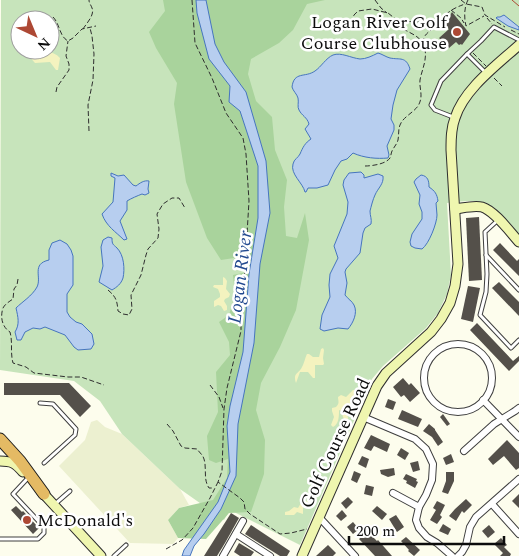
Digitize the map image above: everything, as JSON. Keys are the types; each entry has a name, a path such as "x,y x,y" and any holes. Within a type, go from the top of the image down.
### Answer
{"highway":[{"path":"0,439 20,461 44,494"}],"street":[{"name":"Golf Course Road","path":"302,556 377,386 386,373 431,332 450,303 456,286 458,264 451,150 455,118 464,100 473,89 519,45"},
{"path":"455,209 482,207 492,213 519,242"},
{"path":"464,344 473,347 482,354 488,362 492,381 484,400 475,407 465,411 454,412 443,409 434,402 427,394 424,372 428,361 434,353 444,346 464,344"},
{"path":"484,400 519,437"},
{"path":"464,451 494,424 519,408"},
{"path":"363,417 415,440 426,449 433,464 432,480 419,507 416,520 419,528 426,536 452,556"},
{"path":"0,461 10,461 17,466 101,556"},
{"path":"458,556 466,545 470,527 476,517 519,479"},
{"path":"393,493 419,507"},
{"path":"492,504 519,534"},
{"path":"319,517 355,556"},
{"path":"223,556 243,521"},
{"path":"236,534 270,556"}],"lane":[{"path":"455,118 435,110 431,105 441,81 482,41 494,26 519,40"},
{"path":"467,54 488,74"},
{"path":"498,220 485,232 488,274 480,315 511,348 519,340"},
{"path":"486,255 519,290"},
{"path":"40,403 53,404 76,429 75,435 44,463"},
{"path":"0,539 38,539 44,533 44,527 13,494 28,478"},
{"path":"54,505 70,491"},
{"path":"114,556 126,545"}],"path":[{"path":"68,41 82,29 93,13 89,0"},
{"path":"166,549 182,540 192,528 210,498 222,471 224,409 241,330 240,313 244,284 249,201 243,138 226,113 195,43 192,0"},
{"path":"375,0 394,18 428,24 433,29"},
{"path":"461,0 466,4 482,7 485,16 494,26"},
{"path":"466,26 466,4 468,0"},
{"path":"422,45 425,34 433,29 441,18 451,10 466,4"},
{"path":"340,31 349,28 354,15 358,11 372,9 388,13"},
{"path":"451,10 461,18 466,26"},
{"path":"466,26 485,16"},
{"path":"485,16 519,34"},
{"path":"365,166 386,162 390,158 398,141 401,122 419,105 422,94 420,80 425,66 425,49 419,38 411,32 403,30 394,18"},
{"path":"82,29 96,26"},
{"path":"89,131 88,105 93,80 94,54 90,28"},
{"path":"60,30 63,38 68,41"},
{"path":"56,92 57,87 69,70 66,56 68,41"},
{"path":"108,290 117,301 118,311 129,315 132,309 132,295 141,275 148,249 158,238 157,214 163,204 172,198 179,198 185,208"},
{"path":"18,278 13,299 2,309 2,324 10,332 12,340 11,355 13,363 26,366 34,373 82,377 104,384"},
{"path":"210,385 219,397 224,409"},
{"path":"167,424 173,430 181,446 197,449 200,453 204,460 206,483 209,488 214,488"},
{"path":"218,482 244,502 245,508 250,514 280,534 308,529"}],"shaded area":[{"path":"1,0 519,0 519,235 503,216 488,205 474,201 447,203 451,275 447,294 438,313 426,328 383,366 372,379 300,545 230,510 224,520 180,489 122,434 100,401 74,381 0,370"},
{"path":"163,0 325,0 307,4 293,30 279,43 251,59 248,74 256,101 272,117 275,150 287,180 284,207 286,236 297,238 305,213 309,240 296,310 280,347 261,383 256,410 265,440 264,474 251,512 229,513 206,539 178,538 168,520 179,508 213,500 227,478 228,459 216,463 209,460 207,436 218,412 216,372 230,355 229,342 219,322 229,315 235,295 233,275 247,272 234,258 221,260 207,238 186,182 174,104 177,83 156,48 149,32 165,11"},
{"path":"97,420 105,427 122,434 180,489 189,505 179,508 168,520 178,538 173,544 130,543 59,466 85,440 91,422"}],"sand":[{"path":"32,60 60,60 58,70 50,62 35,63"},
{"path":"223,277 227,281 226,289 230,294 224,301 227,310 224,311 221,306 214,307 214,301 220,297 220,294 218,289 213,287 214,285 223,285"},
{"path":"323,348 324,364 315,365 315,378 308,372 300,372 296,383 296,375 303,366 307,354 319,357"},
{"path":"353,390 357,394 352,409 345,404 348,421 346,422 339,410 338,422 333,427 331,425 334,417 332,408 338,404 338,397 341,395 346,397"},
{"path":"311,501 311,503 303,507 303,514 297,512 294,515 285,515 285,512 294,507 298,508 301,503"}],"water":[{"path":"196,0 206,0 215,44 224,62 246,92 266,161 270,213 260,264 254,343 238,424 236,476 221,509 194,546 190,556 182,556 184,550 218,502 230,472 227,426 243,352 249,274 258,218 258,166 240,111 229,102 230,86 209,59 197,13"},
{"path":"504,15 519,27 519,30 508,26 496,18"},
{"path":"378,53 390,58 405,60 410,69 397,90 393,105 391,119 394,130 387,146 388,158 371,158 353,153 347,159 341,161 328,185 308,188 305,192 293,171 293,164 303,147 311,139 305,129 309,124 298,109 298,98 292,87 293,82 298,77 315,71 333,55 360,59"},
{"path":"361,172 364,178 378,174 383,176 383,179 370,211 371,224 365,228 363,233 360,253 345,272 347,283 345,295 354,305 355,315 348,329 338,328 324,331 320,329 322,315 330,297 330,274 338,258 334,246 347,214 348,202 343,185 344,180 349,173"},
{"path":"111,173 118,176 124,175 136,186 144,181 149,181 149,193 127,201 127,210 120,221 127,239 124,240 109,225 102,214 113,202 115,178 111,176"},
{"path":"421,175 428,179 429,187 437,196 438,201 436,203 437,219 434,228 422,249 411,246 410,242 412,234 422,219 419,204 420,195 414,182"},
{"path":"108,237 112,238 113,244 123,258 124,266 122,280 112,290 99,282 103,266 101,247 103,240"},
{"path":"60,240 67,244 73,256 73,285 67,294 67,312 70,317 82,324 92,334 94,344 91,349 78,350 65,335 45,327 40,329 33,328 25,332 21,340 17,340 15,332 18,323 16,308 37,287 40,264 49,260 49,250 52,243"}],"building":[{"name":"Logan River Golf Course Clubhouse","path":"452,12 470,34 462,45 456,42 449,48 439,38 449,29 440,24 444,20 446,22"},
{"path":"479,217 482,280 469,281 466,218"},
{"path":"500,243 517,261 519,259 519,276 493,250"},
{"path":"499,282 519,302 519,316 492,288"},
{"path":"468,286 480,288 473,322 461,319"},
{"path":"477,323 513,361 519,356 519,361 509,371 470,330"},
{"path":"403,378 409,385 411,383 420,393 410,402 404,395 401,397 393,387"},
{"path":"4,383 69,383 91,406 80,417 60,395 4,395"},
{"path":"388,399 396,402 393,410 385,407"},
{"path":"402,410 422,419 418,427 398,419"},
{"path":"443,414 450,424 447,426 440,417"},
{"path":"429,424 435,429 443,442 438,446 432,437 423,431"},
{"path":"371,435 390,444 387,452 374,446 371,451 364,448"},
{"path":"507,440 519,453 519,468 516,470 504,456 493,465 488,459"},
{"path":"401,448 409,453 405,460 397,455"},
{"path":"451,454 454,462 446,465 443,458"},
{"path":"362,456 369,459 366,468 358,464"},
{"path":"418,461 420,470 413,472 410,463"},
{"path":"394,468 395,475 388,477 381,474 380,470"},
{"path":"354,471 361,474 357,483 351,480"},
{"path":"446,472 454,472 454,481 448,494 442,492 446,481"},
{"path":"406,474 417,479 416,481 418,482 415,488 403,479"},
{"path":"366,485 374,487 372,496 364,494"},
{"path":"519,494 519,508 512,501"},
{"path":"348,497 353,502 346,509 341,503"},
{"path":"466,499 472,505 464,513 462,511 456,521 449,516"},
{"path":"437,501 445,505 440,515 442,517 437,524 430,520 436,510 433,508"},
{"path":"16,506 39,528 33,534 11,510"},
{"path":"377,506 387,514 382,520 372,511"},
{"path":"342,510 347,516 341,521 336,516"},
{"path":"231,513 239,518 217,556 204,556"},
{"path":"396,515 404,527 397,532 389,519"},
{"path":"353,522 359,529 353,534 347,527"},
{"path":"443,524 451,529 448,535 439,531"},
{"path":"251,525 290,551 287,556 280,556 245,534"},
{"path":"489,525 495,532 488,538 482,531"},
{"path":"370,534 392,556 375,556 359,539 364,535 366,537"},
{"path":"406,537 420,550 414,556 401,541"},
{"path":"501,538 507,545 504,547 511,554 510,556 500,556 503,553 494,544"},
{"path":"239,543 254,552 251,556 240,556 234,552"},
{"path":"328,545 336,553 333,556 316,556"}],"railway":[{"path":"512,0 519,6"}],"place":[{"name":"Logan River Golf Course Clubhouse","path":"457,32"},
{"name":"McDonald's","path":"27,520"}],"water label":[{"name":"Logan River","path":"239,277"}]}
